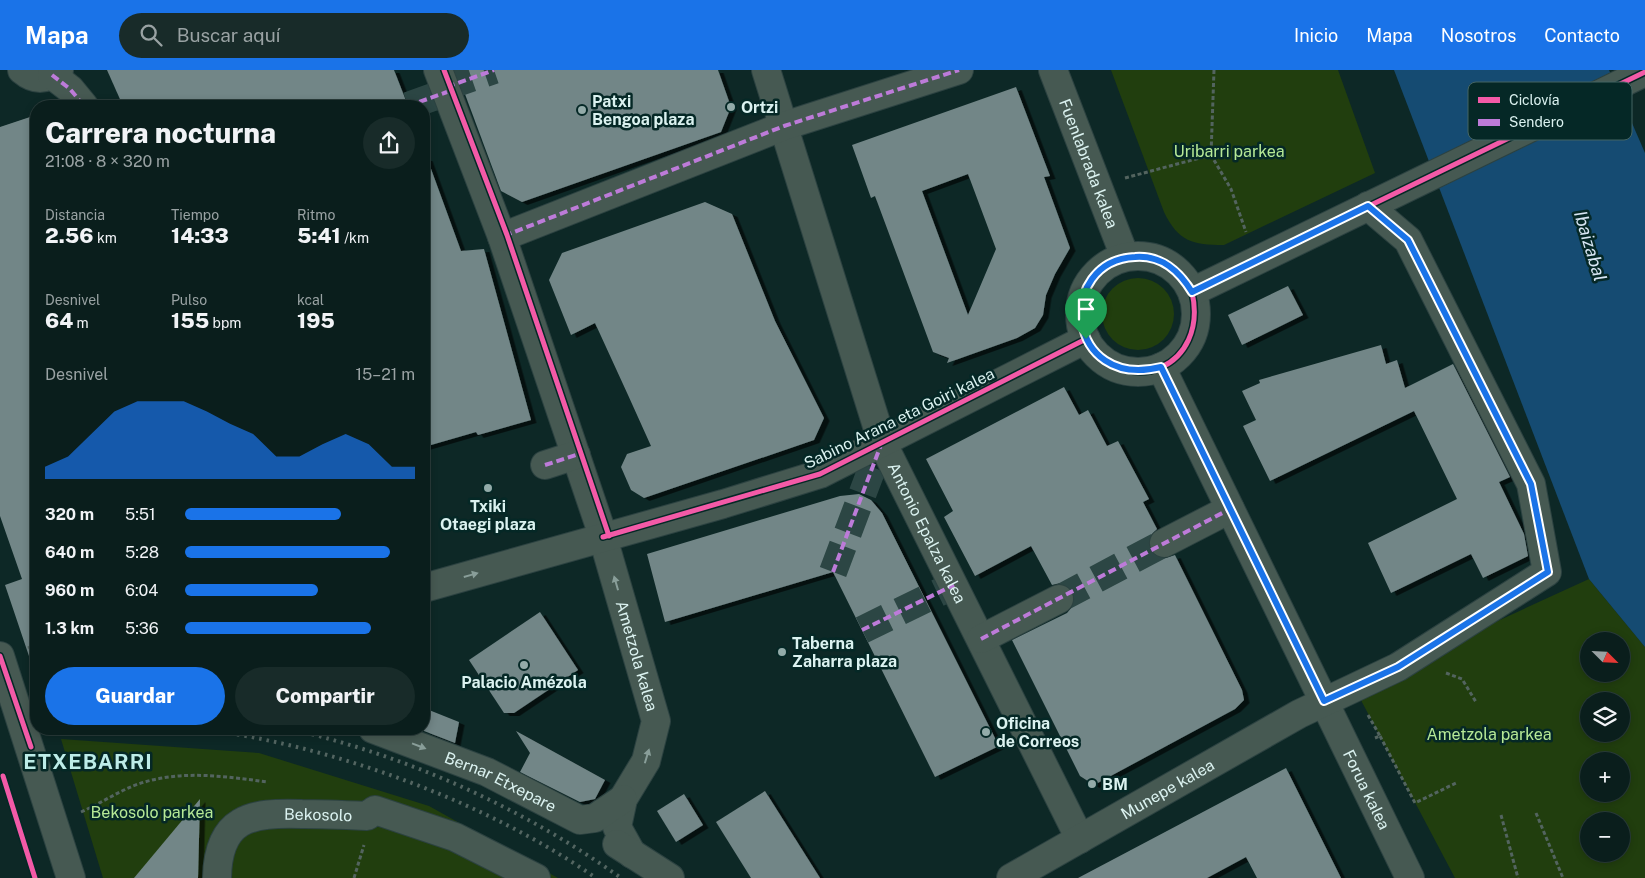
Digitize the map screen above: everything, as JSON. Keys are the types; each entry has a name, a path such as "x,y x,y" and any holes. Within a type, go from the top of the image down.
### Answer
{"street":[{"path":"0,72 4,70"},
{"path":"22,70 40,79 56,73 80,100"},
{"name":"Ametzola kalea","path":"438,70 502,237 576,455 601,531 656,721 646,761 624,799"},
{"name":"Antonio Epalza kalea","path":"766,70 882,442 1080,839"},
{"path":"502,237 784,126 958,70"},
{"name":"Fuenlabrada kalea","path":"1053,70 1125,257"},
{"path":"1625,82 1645,72"},
{"path":"1192,292 1507,140"},
{"path":"1324,701 1398,667 1548,572 1531,484 1408,240 1368,206"},
{"path":"1146,256 1165,262 1182,275 1192,292 1196,310 1195,327 1188,344 1176,358 1161,367 1144,372 1126,371 1110,364 1096,353 1086,339 1080,318 1082,298 1091,279 1106,265 1125,257 1146,256"},
{"name":"Sabino Arana eta Goiri kalea","path":"430,586 601,531 820,474 1086,339"},
{"name":"Forua kalea","path":"1161,367 1410,878"},
{"path":"545,466 576,455"},
{"path":"1164,544 1230,509"},
{"path":"981,639 1059,599"},
{"path":"0,656 71,878"},
{"name":"Munepe kalea","path":"1011,878 1324,701"},
{"name":"Bernar Etxepare","path":"389,735 487,772 580,820 670,878"},
{"path":"580,820 595,818 624,799"},
{"path":"624,799 617,827 632,854"},
{"name":"Bekosolo","path":"217,878 217,864 223,843 232,828 249,818 268,813 367,816 375,810 455,837 536,878"}],"path":[{"path":"1214,70 1212,155 1231,189 1256,261"},
{"path":"1149,171 1212,155"},
{"path":"1380,736 1415,803 1458,782"},
{"path":"72,816 102,803 133,786 168,777 219,775 274,784"},
{"path":"1536,813 1563,878"},
{"path":"1501,815 1518,878"}],"green space":[{"name":"Uribarri parkea","path":"1111,70 1338,70 1375,173 1224,245 1203,244 1187,239 1169,222 1164,212"},
{"path":"1138,278 1152,281 1164,288 1171,300 1174,314 1171,328 1164,340 1152,347 1138,350 1124,347 1112,340 1105,328 1102,314 1105,300 1112,288 1124,281"},
{"name":"Ametzola parkea","path":"1589,579 1645,647 1645,878 1455,878 1354,687"},
{"name":"Bekosolo parkea","path":"61,739 259,753 429,806 558,878 103,878"}],"water":[{"name":"Ibaizabal","path":"1394,70 1609,70 1614,82 1468,82 1468,140 1632,140 1632,123 1645,153 1645,647 1589,579"}],"building":[{"path":"107,70 394,70 406,100 120,100"},
{"path":"456,70 718,70 731,107 721,132 522,202 501,191"},
{"path":"1016,87 1050,176 1044,177 1070,248 1055,274 1046,295 1043,315 1035,328 1017,338 947,363 949,358 933,352 875,196 871,198 852,145","holes":["968,174 996,249 968,315 922,191"]},
{"path":"30,117 30,659 5,585 22,579 0,516 0,127"},
{"path":"430,166 461,251 484,249 531,420 478,435 476,432 430,445"},
{"path":"705,202 732,214 775,321 824,418 814,440 644,498 631,490 621,467 627,454 651,446 595,323 571,335 549,280 562,253"},
{"path":"1288,286 1303,315 1242,345 1228,315"},
{"path":"1381,345 1386,364 1397,360 1405,388 1453,364 1510,477 1499,482 1524,534 1528,556 1483,578 1471,554 1391,593 1368,543 1457,499 1414,411 1270,481 1243,426 1256,420 1242,391 1260,383 1259,380"},
{"path":"1064,387 1079,415 1088,410 1107,446 1118,441 1149,499 1143,502 1157,529 1151,535 1148,542 1150,550 1155,556 1163,559 1175,555 1242,690 1244,700 1235,709 1094,785 1080,776 1012,640 1067,613 1075,600 1073,591 1060,583 1052,585 1031,546 975,576 944,517 953,511 926,459"},
{"path":"859,494 871,500 882,513 999,746 935,777 833,572 665,622 647,554 840,496"},
{"name":"Palacio Amézola","path":"540,612 578,670 514,713 504,713 469,660"},
{"path":"430,710 459,722 455,743 430,733"},
{"path":"516,731 605,780 595,799 580,802 520,772 530,753"},
{"path":"1286,768 1341,878 1257,878 1246,857 1207,878 1078,878"},
{"path":"765,791 820,878 751,878 716,822"},
{"path":"684,794 703,825 676,842 657,811"},
{"path":"200,799 198,878 134,878"}],"tunnel":[{"path":"445,87 494,70"},
{"path":"425,100 447,92"},
{"path":"833,572 882,442"},
{"path":"1059,599 1164,543"},
{"path":"862,630 954,585"}],"railway":[{"path":"238,735 302,748 355,763 407,781 507,825 553,850 596,878"},
{"path":"314,735 378,754 463,787 545,829 621,878"}],"marked path":[{"path":"447,87 494,70"},
{"path":"504,236 784,126 959,70"},
{"path":"52,75 70,89 79,100"},
{"path":"425,100 447,92"},
{"path":"833,572 882,442"},
{"path":"545,465 576,455"},
{"path":"981,639 1230,509"},
{"path":"862,630 954,585"}],"cycle path":[{"path":"444,70 507,235 609,536"},
{"path":"1624,82 1645,72"},
{"path":"603,537 820,474 1086,339 1103,358 1123,369 1142,372 1161,367 1177,356 1189,340 1194,318 1192,292 1505,140"},
{"path":"0,656 31,747"},
{"path":"3,776 35,878"}],"place":[{"name":"Ortzi","path":"731,107"},
{"name":"Patxi Bengoa plaza","path":"582,110"},
{"name":"Txiki Otaegi plaza","path":"488,488"},
{"name":"Taberna Zaharra plaza","path":"782,652"},
{"name":"Palacio Amézola","path":"524,665"},
{"name":"Oficina de Correos","path":"986,732"},
{"name":"BM","path":"1092,784"}],"district":[{"name":"ETXEBARRI","path":"88,762"}],"route":[{"path":"1368,206 1408,240 1531,484 1548,572 1398,667 1324,701 1161,367 1144,372 1126,371 1110,364 1096,353 1086,339 1080,318 1082,298 1091,279 1106,265 1125,257 1146,256 1165,262 1182,275 1192,292 1368,206"}]}
